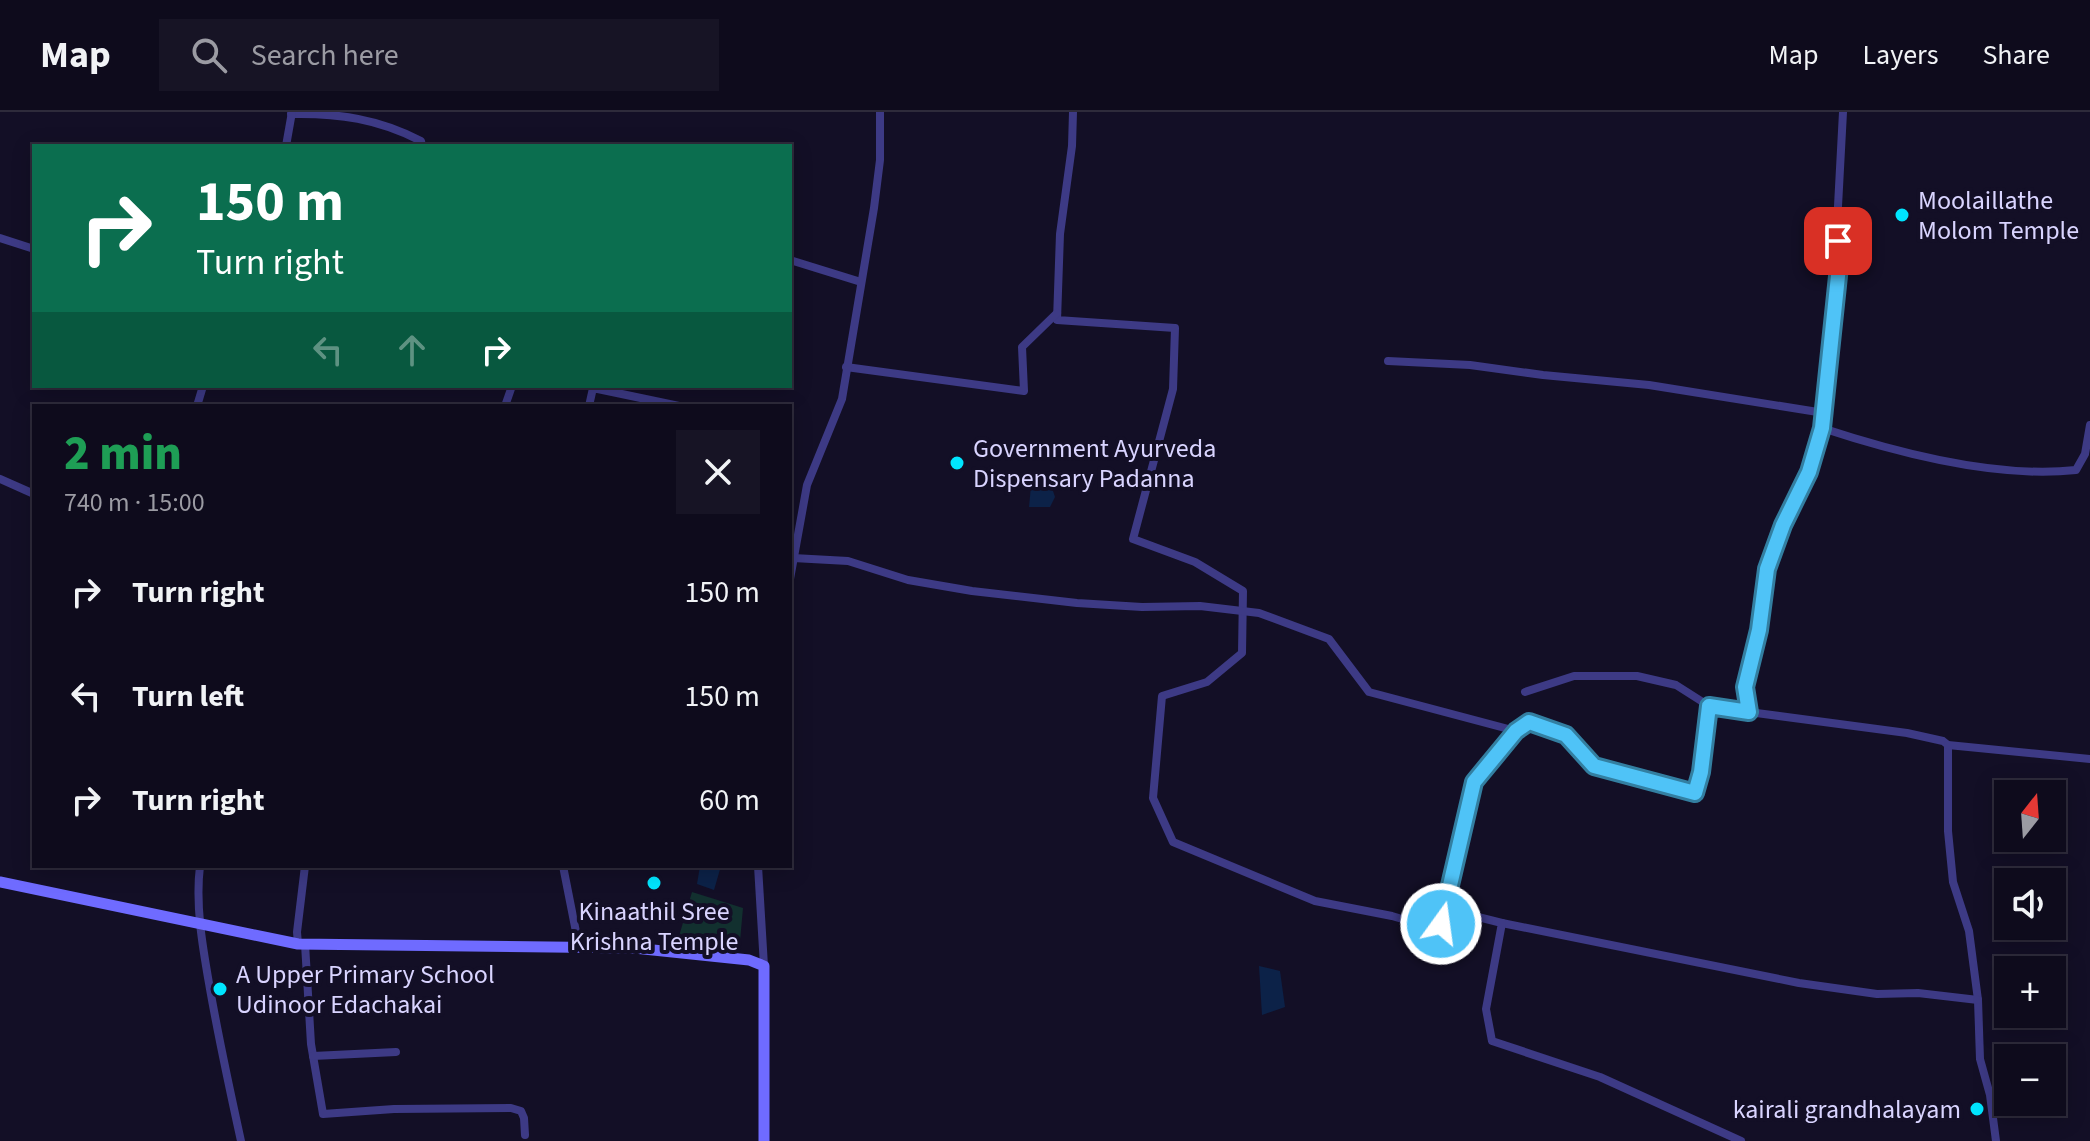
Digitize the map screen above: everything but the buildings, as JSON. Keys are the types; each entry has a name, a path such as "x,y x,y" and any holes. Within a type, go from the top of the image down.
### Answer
{"main road":[{"path":"0,882 302,944 634,948 749,960 764,966 764,1141"}],"street":[{"path":"792,565 807,485 836,419 880,160 880,112"},
{"path":"1073,112 1072,146 1060,234 1057,320 1175,328 1173,389 1133,539 1195,562 1243,591 1242,653 1207,682 1162,696 1153,798 1173,842 1315,901 1392,916 1436,929 1446,909 1474,782 1516,731 1529,722 1566,735 1594,766 1695,793 1701,772 1709,706"},
{"path":"1749,712 1745,687 1759,630 1767,569 1783,525 1809,472 1822,428 1840,257 1837,225 1843,112"},
{"path":"286,144 292,113 354,116 399,129 422,144"},
{"path":"0,238 32,248"},
{"path":"792,261 861,282"},
{"path":"846,367 1024,391 1022,347 1057,313"},
{"path":"1388,361 1470,365 1665,387 1824,413"},
{"path":"593,388 669,404"},
{"path":"1822,428 1869,443 1965,465 2022,472 2063,472 2076,470 2082,464 2090,425"},
{"path":"0,479 32,493"},
{"path":"792,508 802,509"},
{"path":"793,558 848,561 908,580 972,591 1090,604 1200,606 1259,613 1329,639 1369,692 1516,731"},
{"path":"1525,692 1574,676 1637,676 1676,685 1709,706 1907,733 1943,741 1948,745 2090,759"},
{"path":"1948,745 1948,831 1953,882 1969,931 1978,1000 1980,1059 1990,1095 1996,1141"},
{"path":"200,868 200,922 223,1062 241,1141"},
{"path":"305,868 297,932 302,944 313,1056 323,1114 394,1109 511,1108 521,1111 525,1135"},
{"path":"563,868 579,947"},
{"path":"758,868 764,966"},
{"path":"1446,909 1799,983 1877,994 1918,993 1978,1000"},
{"path":"1502,923 1486,1009 1492,1041 1600,1077 1741,1141"},
{"path":"313,1056 396,1052"}],"green space":[{"path":"692,892 743,908 739,952 708,950 677,943"}],"water":[{"path":"1051,485 1055,497 1050,507 1029,507 1031,486"},
{"path":"700,868 720,868 714,890 697,884"},
{"path":"1259,966 1280,971 1285,1007 1262,1015"}],"place":[{"name":"Moolaillathe Molom Temple","path":"1902,215"},
{"name":"Government Ayurveda Dispensary Padanna","path":"957,463"},
{"name":"Kinaathil Sree Krishna Temple","path":"654,883"},
{"name":"A Upper Primary School Udinoor Edachakai","path":"220,989"},
{"name":"kairali grandhalayam","path":"1977,1109"}],"route":[{"path":"1441,924 1474,782 1516,731 1529,722 1566,735 1594,766 1695,793 1701,772 1709,706 1749,712 1745,687 1759,630 1767,569 1783,525 1809,472 1822,428 1840,257 1838,241"}]}
